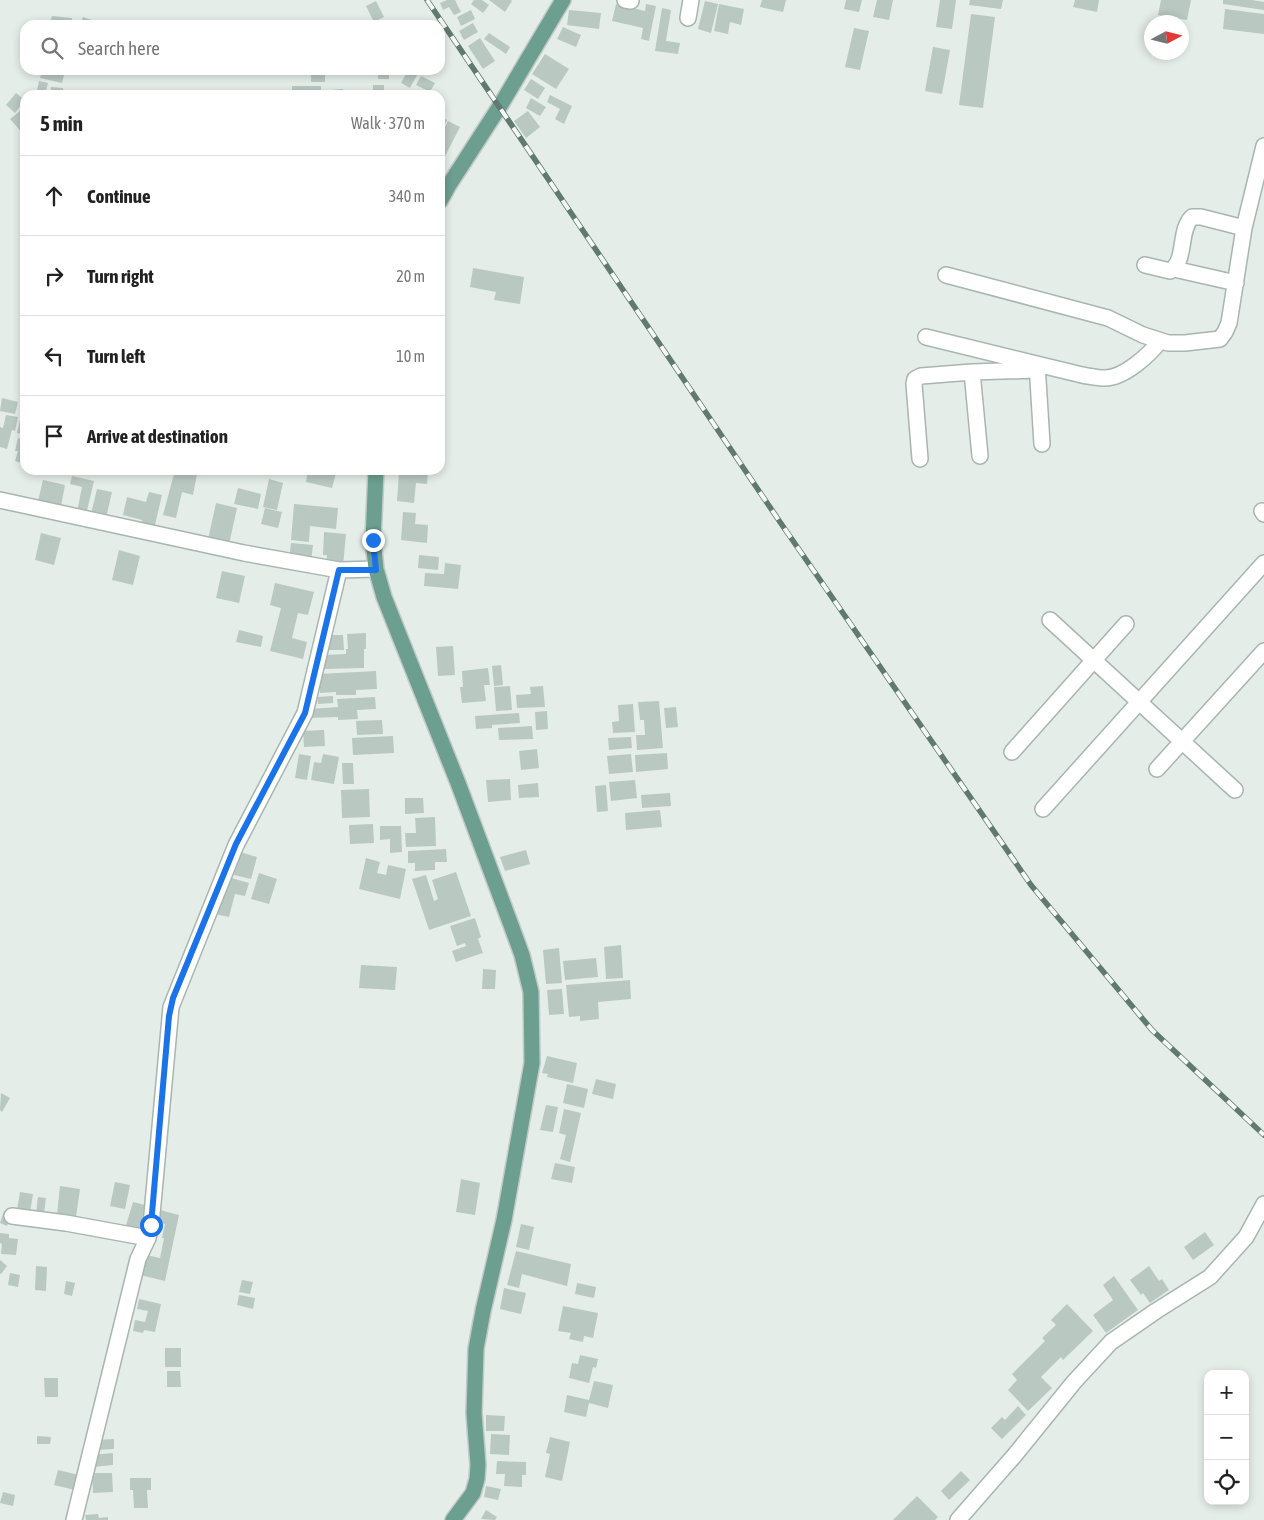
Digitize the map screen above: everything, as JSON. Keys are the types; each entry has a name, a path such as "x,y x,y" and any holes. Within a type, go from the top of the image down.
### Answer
{"main road":[{"path":"445,190 500,106 563,0"},
{"path":"376,475 373,540 376,570 384,597 458,783 511,925 522,955 531,992 532,1063 504,1220 476,1349 474,1413 478,1465 477,1479 473,1493 453,1520"}],"street":[{"path":"688,18 692,0"},
{"path":"946,275 1108,318 1168,343 1220,339 1229,323 1244,228 1264,146"},
{"path":"1174,269 1187,223 1192,217 1200,217 1244,228"},
{"path":"1145,266 1170,271 1174,269 1236,283"},
{"path":"926,337 1037,367 1105,378 1116,376 1138,362 1160,341"},
{"path":"920,459 915,378 1037,367"},
{"path":"1037,367 1042,444"},
{"path":"972,372 980,456"},
{"path":"0,500 244,553 339,570 376,570"},
{"path":"1043,809 1138,701 1264,563"},
{"path":"74,1520 138,1259 148,1238 151,1225 170,1007 236,844 305,713 339,570"},
{"path":"1050,620 1235,790"},
{"path":"1012,752 1126,624"},
{"path":"1157,769 1264,651"},
{"path":"958,1520 1014,1456 1074,1382 1112,1342 1210,1277 1246,1237 1264,1204"},
{"path":"12,1216 66,1223 148,1238"}],"building":[{"path":"447,0 455,0 461,12 454,15 449,7 443,10 440,3"},
{"path":"474,0 482,0 489,5 483,13 471,4"},
{"path":"489,0 511,0 512,1 505,12"},
{"path":"762,0 786,0 783,12 760,7"},
{"path":"846,0 862,0 859,12 844,9"},
{"path":"877,0 893,0 889,20 873,17"},
{"path":"940,0 956,0 952,29 936,27"},
{"path":"970,0 1003,0 1001,9 969,5"},
{"path":"1075,0 1099,0 1097,12 1073,7"},
{"path":"1161,0 1191,0 1188,15 1158,15"},
{"path":"1223,0 1264,2 1264,10 1223,4"},
{"path":"376,1 384,17 373,20 366,6"},
{"path":"705,1 718,4 711,33 698,29"},
{"path":"616,4 645,11 646,4 656,6 649,41 641,39 643,28 612,21"},
{"path":"719,4 744,9 741,25 730,22 728,34 714,31"},
{"path":"662,8 671,10 666,41 680,43 678,54 655,51"},
{"path":"1225,9 1264,14 1264,34 1223,29"},
{"path":"471,10 475,19 461,26 457,17"},
{"path":"569,10 601,13 599,29 567,25"},
{"path":"971,14 995,17 983,108 959,105"},
{"path":"52,16 72,18 72,20 51,20"},
{"path":"473,23 478,32 464,40 459,31"},
{"path":"563,27 581,35 576,47 557,39"},
{"path":"854,28 869,31 860,70 845,67"},
{"path":"489,33 510,47 506,54 484,39"},
{"path":"480,38 495,61 483,69 468,46"},
{"path":"933,47 950,50 942,94 925,91"},
{"path":"545,54 569,69 556,89 532,74"},
{"path":"41,75 64,75 62,83 40,78"},
{"path":"311,75 325,75 325,82 311,82"},
{"path":"378,75 389,75 389,79 378,79"},
{"path":"405,75 417,75 410,88 401,83"},
{"path":"421,76 435,83 431,90 426,90 416,85"},
{"path":"531,79 545,88 538,99 524,90"},
{"path":"39,81 48,83 46,90 37,90"},
{"path":"373,85 384,85 384,90 373,90"},
{"path":"292,86 321,86 321,90 292,90"},
{"path":"51,87 63,88 63,90 51,90"},
{"path":"16,93 20,96 20,106 15,113 6,105"},
{"path":"550,95 572,106 564,124 555,119 560,109 547,102"},
{"path":"531,98 546,107 540,116 526,108"},
{"path":"20,111 20,130 10,119"},
{"path":"528,111 540,127 526,138 514,121"},
{"path":"448,121 460,127 445,156 445,127"},
{"path":"473,268 524,277 520,304 494,300 496,292 470,287"},
{"path":"2,398 18,402 15,414 0,411"},
{"path":"6,415 18,417 15,431 12,430 7,449 0,447 0,427 3,428"},
{"path":"20,420 20,434 17,433"},
{"path":"18,438 20,439 20,462 15,461 18,451 15,451"},
{"path":"174,475 197,475 193,495 182,492 176,518 163,515"},
{"path":"307,475 335,475 332,488 306,482"},
{"path":"399,475 428,475 427,484 416,483 414,503 397,501"},
{"path":"72,476 94,481 86,515 77,512 82,487 70,484"},
{"path":"269,479 283,483 277,510 263,507"},
{"path":"43,480 65,485 61,506 38,501"},
{"path":"238,488 261,494 258,509 234,504"},
{"path":"97,489 112,492 106,518 91,514"},
{"path":"149,492 162,495 154,529 141,526 142,520 123,515 127,497 146,502"},
{"path":"216,503 237,508 228,549 207,544"},
{"path":"294,504 338,508 336,529 310,526 309,542 291,540"},
{"path":"265,508 282,512 278,528 261,524"},
{"path":"403,512 416,513 415,524 428,525 427,543 401,540"},
{"path":"324,532 346,534 343,566 326,564 327,555 323,555"},
{"path":"41,533 61,538 54,565 35,560"},
{"path":"291,543 313,545 311,562 289,560"},
{"path":"119,550 140,556 133,585 112,580"},
{"path":"419,555 439,557 438,570 418,568"},
{"path":"445,563 461,565 458,589 424,586 425,573 444,574"},
{"path":"222,571 245,576 239,603 216,598"},
{"path":"275,583 314,592 308,615 298,613 292,638 307,642 303,659 270,651 281,608 270,605"},
{"path":"239,630 263,636 261,647 236,642"},
{"path":"366,633 364,668 323,669 322,655 346,654 346,649 348,649 347,634"},
{"path":"327,635 343,635 344,650 327,650"},
{"path":"453,646 455,675 438,676 436,647"},
{"path":"501,665 503,685 494,686 492,666"},
{"path":"488,668 490,685 484,685 486,701 462,703 460,687 463,687 462,671"},
{"path":"376,671 377,689 356,690 356,695 336,695 336,692 320,693 319,674"},
{"path":"510,686 512,710 496,711 494,687"},
{"path":"543,686 545,707 517,708 516,695 531,694 530,687"},
{"path":"333,696 333,703 318,704 317,697"},
{"path":"375,697 376,709 357,710 358,719 338,720 338,717 309,718 309,709 338,707 337,699"},
{"path":"659,701 663,748 637,750 636,735 645,735 644,720 640,720 638,702"},
{"path":"633,704 635,732 613,733 612,722 619,721 618,705"},
{"path":"676,707 678,727 666,728 664,708"},
{"path":"547,711 548,729 536,730 535,712"},
{"path":"519,713 520,723 492,725 492,728 476,729 475,716"},
{"path":"382,720 383,734 357,735 356,721"},
{"path":"532,726 533,739 499,740 498,728"},
{"path":"324,730 325,746 304,747 303,731"},
{"path":"393,736 394,753 353,755 352,738"},
{"path":"631,737 632,748 609,750 608,738"},
{"path":"537,749 539,768 521,770 519,751"},
{"path":"667,753 668,769 636,772 635,755"},
{"path":"299,754 311,756 307,780 295,778"},
{"path":"323,754 339,757 334,784 311,780 314,762 321,763"},
{"path":"631,754 633,772 609,774 607,756"},
{"path":"342,763 353,763 354,784 343,784"},
{"path":"510,779 511,800 488,802 486,780"},
{"path":"635,780 637,798 611,801 609,782"},
{"path":"538,783 539,797 519,798 518,785"},
{"path":"606,785 608,811 597,812 595,786"},
{"path":"369,789 370,817 342,818 341,790"},
{"path":"670,793 671,806 642,808 641,795"},
{"path":"405,798 423,798 424,813 405,814"},
{"path":"660,810 662,827 626,830 625,813"},
{"path":"435,817 436,846 406,847 405,833 416,833 415,818"},
{"path":"373,824 374,843 350,844 349,825"},
{"path":"380,826 401,826 402,852 390,853 390,839 380,840"},
{"path":"446,849 447,862 435,862 435,870 415,871 415,863 408,863 408,851"},
{"path":"526,850 530,864 505,871 500,857"},
{"path":"240,852 257,857 251,879 234,875"},
{"path":"366,858 380,862 377,873 386,875 388,865 406,869 400,899 359,889"},
{"path":"456,872 471,916 429,930 412,879 426,875 434,901 438,899 432,880"},
{"path":"259,873 277,879 269,904 251,899"},
{"path":"228,877 249,883 245,896 235,894 229,917 215,914"},
{"path":"475,918 481,937 478,939 483,953 456,962 452,951 466,946 465,943 457,946 450,926"},
{"path":"621,945 623,978 606,979 604,947"},
{"path":"559,948 562,983 546,984 543,950"},
{"path":"596,958 598,977 565,980 563,961"},
{"path":"361,965 397,967 395,990 359,988"},
{"path":"483,969 496,970 495,989 482,989"},
{"path":"630,980 631,999 598,1002 599,1019 580,1021 580,1016 569,1017 566,985"},
{"path":"562,989 564,1014 549,1015 547,990"},
{"path":"547,1056 577,1063 573,1083 547,1077 548,1074 542,1073"},
{"path":"596,1079 616,1084 613,1099 592,1094"},
{"path":"567,1084 588,1089 584,1108 563,1103"},
{"path":"1,1093 10,1098 2,1112 0,1110"},
{"path":"546,1105 558,1107 553,1132 540,1130"},
{"path":"564,1109 581,1113 570,1162 560,1159 566,1135 559,1133"},
{"path":"555,1163 575,1167 572,1183 551,1179"},
{"path":"461,1179 480,1183 475,1215 456,1212"},
{"path":"115,1182 130,1185 125,1209 110,1206"},
{"path":"60,1186 80,1189 76,1217 57,1214"},
{"path":"20,1192 33,1194 30,1212 17,1210"},
{"path":"38,1197 46,1198 44,1213 36,1212"},
{"path":"133,1202 145,1205 139,1232 125,1229"},
{"path":"160,1210 179,1215 165,1281 140,1275 146,1255 160,1258 165,1224 157,1222"},
{"path":"4,1211 12,1215 7,1226 0,1223"},
{"path":"521,1224 534,1227 529,1250 516,1247"},
{"path":"1205,1232 1214,1245 1193,1260 1184,1247"},
{"path":"0,1233 9,1234 9,1238 18,1239 16,1255 1,1254"},
{"path":"516,1251 571,1264 567,1286 522,1274 519,1288 507,1285"},
{"path":"0,1260 7,1266 1,1274 0,1274"},
{"path":"36,1266 47,1267 46,1291 35,1290"},
{"path":"1149,1266 1159,1281 1162,1279 1169,1290 1150,1303 1143,1293 1141,1295 1130,1280"},
{"path":"10,1273 20,1275 18,1287 8,1285"},
{"path":"1114,1276 1138,1310 1106,1333 1093,1315 1113,1300 1103,1285"},
{"path":"242,1280 253,1282 250,1294 239,1292"},
{"path":"66,1281 75,1283 72,1296 64,1294"},
{"path":"577,1283 596,1287 594,1298 575,1294"},
{"path":"504,1288 526,1293 521,1314 500,1309"},
{"path":"239,1295 255,1298 253,1309 237,1305"},
{"path":"139,1299 161,1304 155,1332 144,1330 143,1333 133,1331 135,1320 145,1322 148,1311 137,1309"},
{"path":"1067,1304 1093,1331 1063,1360 1061,1357 1041,1377 1052,1388 1028,1411 1008,1390 1017,1380 1012,1374 1045,1341 1042,1338 1056,1325 1051,1320"},
{"path":"563,1306 598,1313 593,1338 584,1336 583,1342 569,1339 571,1333 558,1331"},
{"path":"165,1348 181,1348 181,1367 165,1367"},
{"path":"580,1355 598,1359 596,1368 593,1367 589,1383 569,1378 572,1363 578,1364"},
{"path":"167,1371 180,1371 181,1387 167,1387"},
{"path":"44,1378 58,1378 58,1397 45,1397"},
{"path":"594,1381 613,1385 608,1408 589,1403 586,1417 564,1412 567,1395 589,1400"},
{"path":"1018,1406 1026,1415 1002,1439 991,1428 1002,1417 1005,1420"},
{"path":"486,1415 505,1416 504,1431 486,1431"},
{"path":"491,1434 510,1435 509,1455 490,1454"},
{"path":"37,1436 51,1437 50,1444 37,1444"},
{"path":"550,1437 570,1442 562,1481 545,1477 550,1454 546,1453"},
{"path":"114,1439 114,1449 96,1450 96,1440"},
{"path":"113,1453 113,1465 92,1467 91,1455"},
{"path":"497,1461 526,1462 526,1475 522,1475 522,1487 504,1486 505,1474 496,1474"},
{"path":"58,1470 79,1475 75,1490 54,1485"},
{"path":"961,1471 970,1480 949,1500 941,1491"},
{"path":"92,1473 112,1473 113,1492 93,1493"},
{"path":"130,1478 151,1478 151,1490 147,1490 148,1508 134,1508 133,1490 130,1490"},
{"path":"486,1486 501,1489 498,1500 484,1497"},
{"path":"3,1492 15,1495 13,1506 0,1503"},
{"path":"917,1496 938,1517 935,1520 893,1520"},
{"path":"486,1510 497,1517 495,1520 481,1519"},
{"path":"98,1514 99,1518 108,1517 108,1520 86,1520 85,1515"}],"railway":[{"path":"427,0 441,20"},
{"path":"445,27 780,522 1031,885 1152,1030 1264,1135"}],"route":[{"path":"151,1225 170,1007 236,844 305,713 339,570 376,570 373,540"}]}
